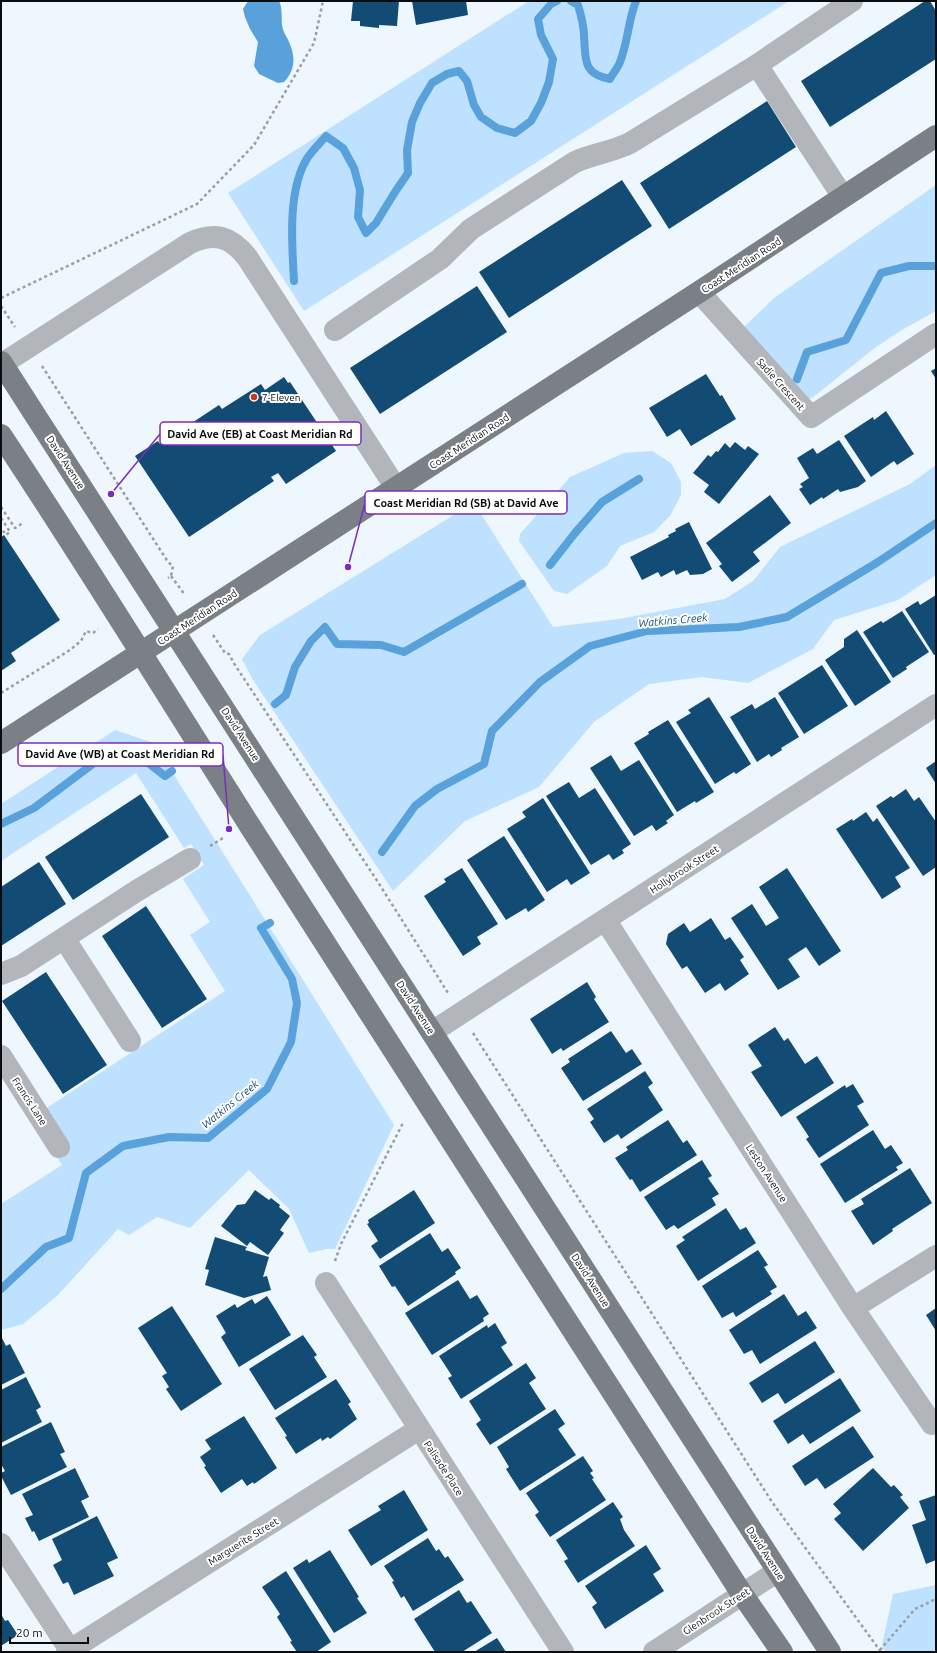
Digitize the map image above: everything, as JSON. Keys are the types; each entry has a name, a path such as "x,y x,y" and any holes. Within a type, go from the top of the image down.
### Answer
{"main road":[{"name":"Coast Meridian Road","path":"1,743 141,654 699,292 936,136"},
{"name":"David Avenue","path":"2,363 830,1652"},
{"path":"1,435 105,595 141,654 742,1594 782,1652"}],"street":[{"path":"336,330 440,259 471,229 576,162 588,156 617,150 630,143 757,65 852,1"},
{"path":"757,65 843,197"},
{"path":"2,363 190,243 200,239 212,237 226,238 238,246 247,257 396,488"},
{"name":"Sadie Crescent","path":"699,292 811,417 936,334"},
{"name":"Hollybrook Street","path":"432,1032 606,921 936,705"},
{"path":"1,974 21,966 138,890 190,859"},
{"name":"Leston Avenue","path":"606,921 854,1308 932,1424"},
{"path":"64,938 130,1041"},
{"name":"Francis Lane","path":"1,1056 59,1147"},
{"path":"854,1308 936,1256"},
{"name":"Palisade Place","path":"326,1284 563,1652"},
{"name":"Marguerite Street","path":"68,1651 419,1429"},
{"path":"1,1544 68,1651"},
{"name":"Glenbrook Street","path":"654,1652 778,1571"}],"path":[{"path":"1,298 197,204 254,145 314,43 323,1"},
{"path":"1,306 168,562 173,566 171,576"},
{"path":"1,506 16,528 23,523"},
{"path":"1,518 10,532 6,535 1,528"},
{"path":"1,694 70,650 81,641 86,631 93,633"},
{"path":"225,653 229,654 376,879 451,998"},
{"path":"472,1031 772,1502 880,1651 915,1609 936,1599"},
{"path":"340,1248 402,1124"}],"shaded area":[{"path":"529,1 789,1 304,311 228,193"},
{"path":"936,185 936,311 902,330 876,347 812,398 796,401 741,330 774,298"},
{"path":"652,451 671,463 681,482 681,495 670,516 654,532 620,546 607,566 567,594 554,591 519,541 520,534 570,477 624,453"},
{"path":"936,465 936,575 898,600 834,620 813,649 748,683 702,677 649,684 594,722 539,787 465,821 393,891 253,680 242,659 260,635 465,508 481,514 553,627 619,619 725,599 753,581 780,547 910,484"},
{"path":"115,730 154,743 394,1125 335,1249 327,1249 309,1253 289,1209 249,1170 190,1228 157,1217 129,1235 118,1229 57,1296 23,1324 1,1330 1,1204 62,1165 55,1154 45,1109 225,991 190,935 210,922 183,879 204,865 191,844 184,848 136,773 1,861 1,804"},
{"path":"936,1585 936,1652 885,1652 882,1645 893,1594"}],"water":[{"path":"248,1 279,1 284,32 293,53 292,68 288,78 284,82 278,83 259,74 254,66 258,42 250,29 243,9"}],"building":[{"path":"353,1 399,1 397,26 379,25 379,28 360,26 360,21 351,21"},
{"path":"412,1 466,1 468,15 416,25"},
{"path":"925,1 930,1 936,11 936,59 830,127 801,81"},
{"path":"767,101 796,147 669,229 640,183"},
{"path":"622,180 652,226 509,318 479,272"},
{"path":"477,286 507,332 380,414 350,368"},
{"path":"936,368 936,379 931,371"},
{"path":"706,374 720,396 722,395 736,419 691,446 680,429 667,437 649,408"},
{"path":"284,377 288,383 290,382 336,451 286,484 278,473 271,477 274,481 189,537 135,456 158,441 160,444 219,405 222,409 261,384 265,390"},
{"path":"886,411 914,454 897,465 894,461 871,477 844,436 873,417 874,420"},
{"path":"839,440 866,481 858,487 840,492 838,489 823,499 822,497 810,505 799,489 803,487 800,484 809,478 797,458 813,448 817,454"},
{"path":"735,442 745,450 748,446 759,454 719,504 704,492 709,485 693,473 708,455 711,457 716,451 718,452 725,443 730,448"},
{"path":"770,495 791,523 753,552 760,561 732,582 719,566 722,564 706,543"},
{"path":"689,522 712,569 703,574 690,575 687,570 676,575 674,570 661,577 658,572 642,580 630,557 669,537 668,535 676,531 675,529"},
{"path":"4,535 60,620 11,653 16,661 1,671 1,537"},
{"path":"936,595 936,654 934,655 905,609 918,601 920,605"},
{"path":"902,611 929,652 906,667 907,669 893,678 863,632 881,621 883,623"},
{"path":"857,630 891,682 855,706 825,660 844,647 844,639"},
{"path":"822,665 848,706 804,734 778,693"},
{"path":"709,697 751,764 736,774 734,772 715,784 676,722 691,713 688,710"},
{"path":"775,697 799,737 781,748 782,750 771,757 769,754 757,762 730,717 752,704 755,709"},
{"path":"668,720 714,792 677,812 634,743 649,734 648,732"},
{"path":"611,755 621,771 639,760 674,815 666,821 668,823 656,831 652,825 634,836 590,768"},
{"path":"936,761 936,784 926,768"},
{"path":"569,782 579,798 595,788 631,844 622,850 624,853 613,860 609,854 591,865 546,796"},
{"path":"906,789 914,801 919,797 936,822 936,867 923,876 876,806 891,796 893,798"},
{"path":"141,794 169,837 73,900 45,857"},
{"path":"543,798 590,873 571,885 567,879 547,892 507,829 526,817 522,812"},
{"path":"866,812 873,822 877,818 910,868 895,877 901,887 882,899 836,829 852,819 853,821"},
{"path":"504,836 545,900 528,912 526,908 506,920 467,860"},
{"path":"39,862 66,904 1,946 1,887"},
{"path":"462,868 498,924 477,937 481,944 463,956 424,896 446,882 444,879"},
{"path":"787,868 841,951 819,966 806,947 788,959 800,977 778,990 731,918 752,904 766,926 779,918 759,887"},
{"path":"146,906 207,999 162,1028 102,936"},
{"path":"711,918 725,940 730,937 744,957 740,960 749,974 725,991 720,983 705,993 687,966 682,969 666,944 668,934 684,923 690,932"},
{"path":"46,972 107,1065 63,1094 2,1001"},
{"path":"587,982 596,997 594,999 609,1022 563,1051 561,1048 552,1054 530,1019"},
{"path":"775,1027 784,1041 788,1038 805,1064 817,1056 834,1083 781,1117 751,1072 762,1066 748,1045"},
{"path":"611,1031 626,1053 632,1049 642,1064 583,1101 561,1068 570,1062 568,1059"},
{"path":"645,1071 653,1083 648,1087 663,1110 621,1139 618,1134 604,1143 590,1122 594,1119 587,1109"},
{"path":"853,1084 864,1102 857,1106 869,1125 819,1158 806,1139 809,1137 796,1117 845,1085 846,1088"},
{"path":"668,1120 683,1143 687,1140 697,1155 640,1192 632,1179 630,1180 615,1158 628,1150 626,1147"},
{"path":"873,1130 885,1149 891,1145 903,1163 896,1167 898,1170 845,1203 820,1164"},
{"path":"702,1160 712,1176 708,1178 719,1194 712,1198 716,1205 678,1229 674,1225 666,1230 644,1197"},
{"path":"910,1168 932,1203 892,1229 893,1231 873,1245 851,1211 864,1204 861,1199"},
{"path":"255,1190 269,1200 271,1198 290,1216 280,1230 284,1233 268,1255 250,1242 247,1246 221,1226 237,1205 245,1204"},
{"path":"414,1190 435,1223 380,1259 371,1246 378,1241 367,1224 369,1223 368,1220"},
{"path":"726,1208 740,1230 746,1227 756,1243 698,1281 676,1246 685,1240 682,1237"},
{"path":"430,1233 442,1252 448,1248 461,1268 455,1272 456,1274 408,1306 395,1286 392,1287 379,1266"},
{"path":"215,1237 247,1247 245,1250 269,1257 263,1277 267,1276 271,1290 244,1298 205,1285 209,1270 205,1269"},
{"path":"758,1250 768,1265 764,1267 777,1287 770,1291 772,1294 736,1317 733,1312 722,1318 702,1286"},
{"path":"458,1280 470,1299 477,1295 489,1314 483,1318 484,1321 432,1355 405,1313"},
{"path":"784,1294 798,1316 806,1311 817,1328 760,1364 752,1350 744,1354 729,1330"},
{"path":"267,1296 291,1335 239,1367 221,1337 226,1333 216,1316 235,1304 237,1308 252,1299 255,1304"},
{"path":"172,1306 222,1384 181,1411 166,1389 169,1387 162,1376 167,1373 138,1328"},
{"path":"936,1308 936,1331 926,1315"},
{"path":"495,1323 507,1343 501,1347 513,1365 461,1399 448,1378 452,1376 439,1356 487,1325 488,1328"},
{"path":"303,1335 317,1355 314,1357 327,1377 275,1410 249,1369"},
{"path":"1,1336 6,1346 10,1344 25,1373 1,1385"},
{"path":"815,1341 835,1372 785,1404 778,1393 762,1403 749,1383"},
{"path":"526,1363 536,1378 529,1383 546,1409 490,1445 476,1424 481,1420 469,1401"},
{"path":"26,1377 41,1407 36,1410 42,1422 1,1443 1,1390"},
{"path":"840,1378 861,1411 810,1444 803,1434 788,1444 773,1421"},
{"path":"336,1379 351,1402 348,1404 357,1419 330,1439 328,1437 322,1441 321,1438 296,1454 285,1437 287,1436 275,1418"},
{"path":"555,1409 565,1424 558,1429 576,1455 520,1491 506,1469 509,1467 497,1447"},
{"path":"244,1416 277,1468 254,1484 253,1482 247,1486 242,1479 221,1493 204,1467 206,1466 200,1457 211,1449 205,1440"},
{"path":"51,1422 65,1452 60,1454 67,1467 11,1495 1,1476 1,1473 5,1471 1,1464 1,1447"},
{"path":"853,1426 874,1457 825,1489 817,1478 805,1486 792,1466"},
{"path":"583,1456 593,1471 590,1473 594,1478 592,1479 606,1500 550,1537 535,1515 539,1512 526,1493"},
{"path":"75,1468 89,1497 81,1501 89,1517 39,1541 34,1531 32,1532 25,1518 33,1515 22,1494"},
{"path":"873,1468 891,1487 894,1485 903,1495 900,1497 909,1508 863,1551 834,1519 841,1513 833,1504"},
{"path":"404,1490 428,1530 371,1566 348,1530 381,1510 378,1506"},
{"path":"936,1495 936,1560 926,1564 912,1525 926,1520 919,1501"},
{"path":"613,1502 623,1517 620,1519 624,1530 635,1546 578,1583 564,1561 568,1559 556,1540"},
{"path":"97,1516 118,1558 107,1563 114,1576 74,1595 68,1582 63,1584 53,1565 62,1560 52,1539"},
{"path":"428,1538 436,1551 439,1549 445,1558 448,1556 464,1580 413,1611 404,1596 401,1598 392,1582 394,1581 384,1566"},
{"path":"646,1545 661,1569 653,1574 664,1591 605,1629 592,1607 597,1603 585,1586"},
{"path":"330,1550 359,1597 357,1598 367,1613 334,1633 293,1568 307,1559 309,1563"},
{"path":"286,1571 331,1642 316,1652 297,1652 277,1617 280,1614 262,1587"},
{"path":"459,1590 467,1603 471,1601 492,1633 462,1652 435,1652 414,1619"},
{"path":"1,1614 5,1621 8,1620 18,1635 1,1646"},
{"path":"497,1638 506,1652 474,1652"}],"waterway":[{"path":"294,281 292,218 297,185 301,170 308,157 326,136 343,148 354,168 360,190 358,217 366,233 376,223 408,173 407,150 412,122 420,103 432,83 447,74 459,71 467,81 474,105 481,117 497,128 515,133 531,121 541,103 549,82 553,59 541,35 538,19 551,4 557,1"},
{"path":"571,1 578,5 581,16 587,64 594,73 601,77 610,79 623,54 631,16 636,1"},
{"path":"797,379 807,352 846,340 881,273 909,266 936,266"},
{"path":"550,565 602,502 639,479"},
{"name":"Watkins Creek","path":"382,852 415,806 437,789 484,764 492,731 540,682 590,646 647,631 739,627 787,617 878,562 936,523"},
{"path":"275,704 286,695 295,667 311,641 325,627 337,644 381,645 404,652 522,584"},
{"path":"1,824 34,808 94,763 117,750 138,755 165,776 172,771"},
{"name":"Watkins Creek","path":"1,1289 46,1247 69,1238 86,1173 123,1146 169,1137 208,1138 267,1089 291,1042 297,1003 292,979 261,928 270,923"}],"place":[{"name":"7-Eleven","path":"254,397"},
{"name":"David Ave (EB) at Coast Meridian Rd","path":"111,494"},
{"name":"Coast Meridian Rd (SB) at David Ave","path":"348,567"},
{"name":"David Ave (WB) at Coast Meridian Rd","path":"229,829"}]}
